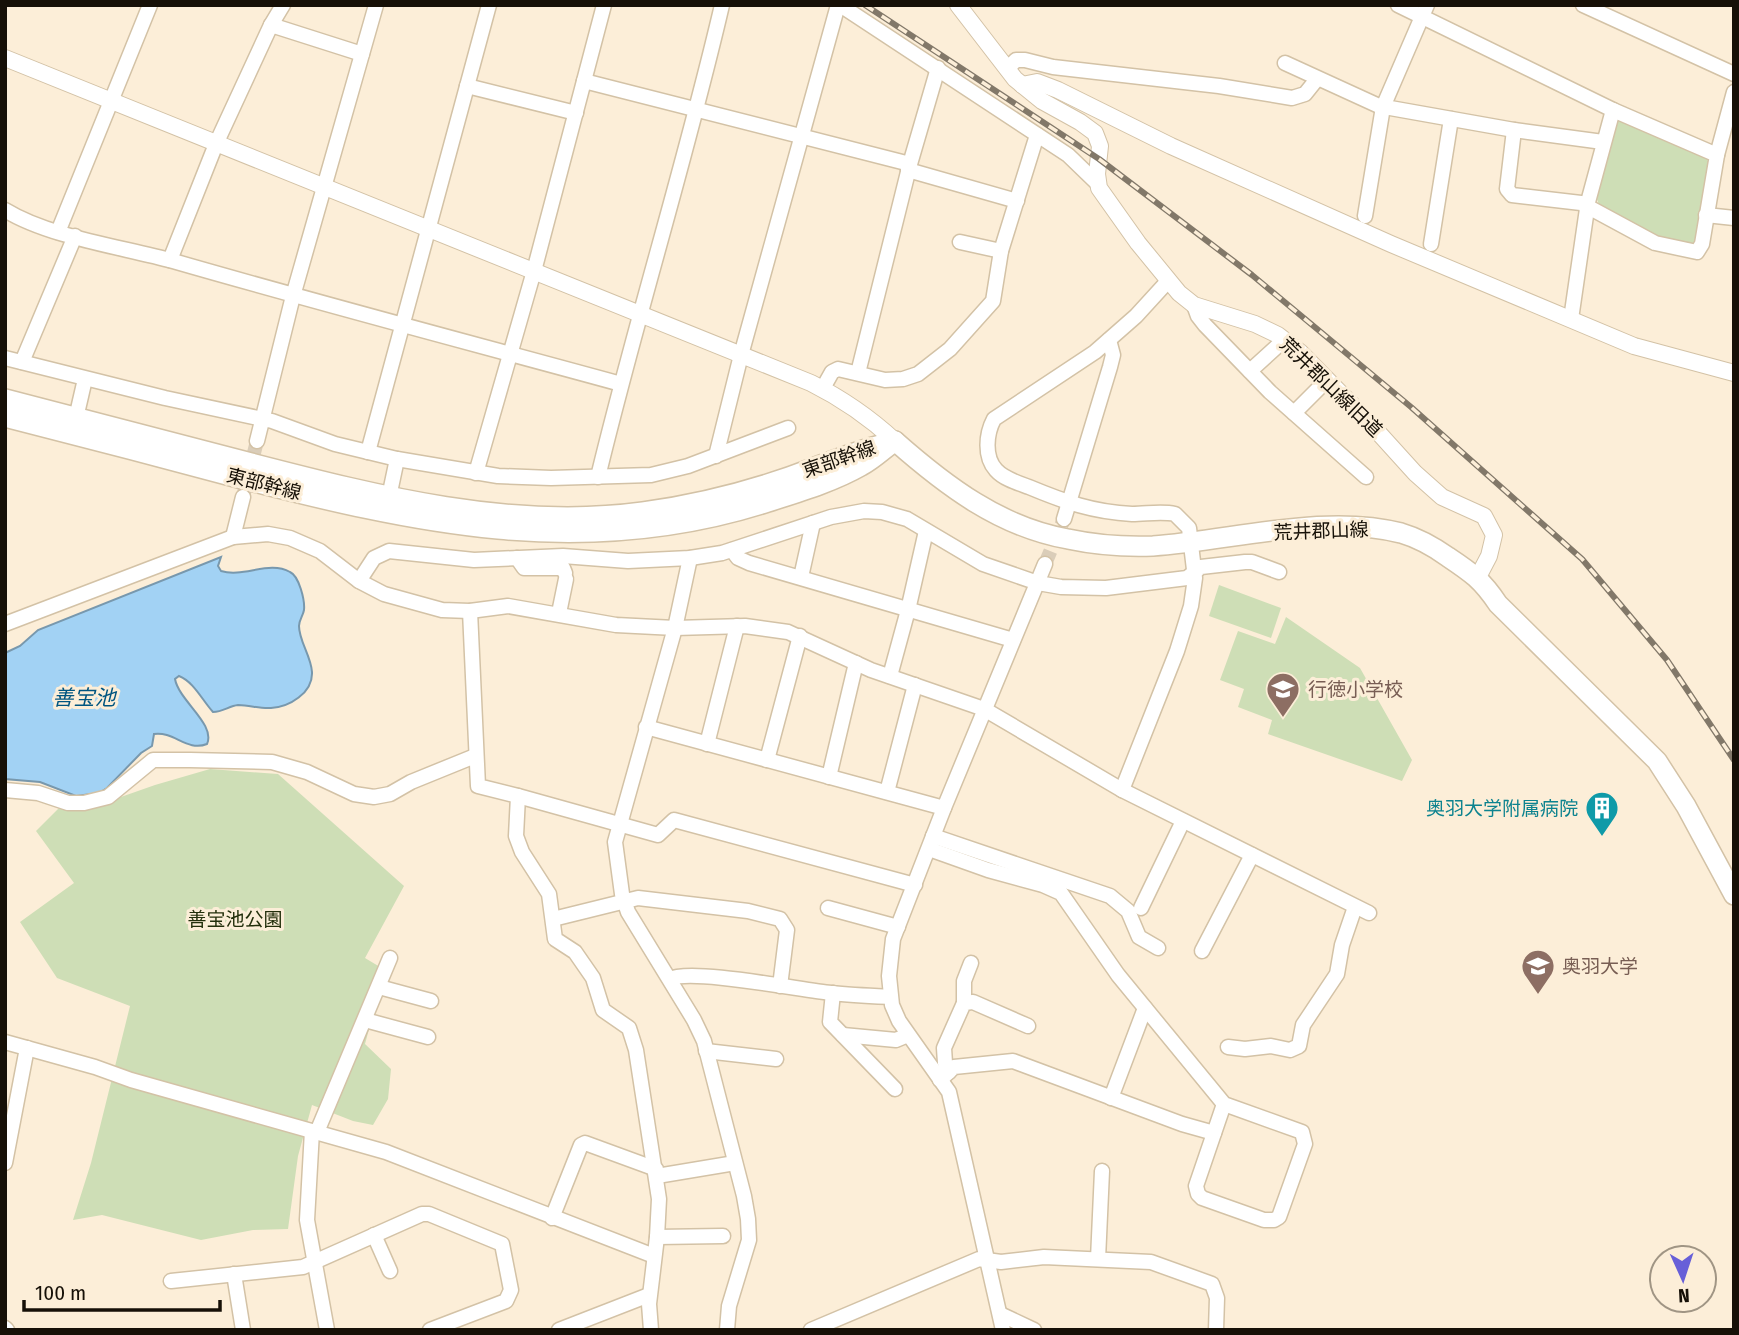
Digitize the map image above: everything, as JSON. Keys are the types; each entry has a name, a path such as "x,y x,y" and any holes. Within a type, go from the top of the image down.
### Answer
{"main road":[{"name":"東部幹線","path":"5,399 389,496 509,514 561,516 643,512 767,484 852,452 895,441"},
{"name":"東部幹線","path":"5,417 282,489 386,513 462,527 528,533 583,533 647,528 750,508 843,475 864,465 895,441"},
{"name":"荒井郡山線","path":"895,441 962,496 1004,519 1044,534 1111,546 1152,546 1276,532 1368,527 1403,534 1431,546 1478,577 1498,604 1657,761 1680,795 1734,895"}],"street":[{"path":"58,232 150,5"},
{"path":"170,260 216,144 271,25 283,5"},
{"path":"257,441 293,296 376,5"},
{"path":"368,452 489,5"},
{"path":"476,473 534,271 604,5"},
{"path":"598,477 639,315 698,109 722,5"},
{"path":"716,456 801,135 839,5 1068,155 1097,183"},
{"path":"958,5 1022,85 1042,101 1095,133 1100,146 1097,183"},
{"path":"1398,5 1425,11 1613,110 1717,155"},
{"path":"1583,5 1734,74"},
{"path":"1365,216 1383,107 1425,11"},
{"path":"271,25 362,54"},
{"path":"5,58 823,388 869,417 895,441"},
{"path":"1007,69 1016,60 1025,60 1054,67 1292,97 1305,94 1317,79"},
{"path":"1285,63 1383,107 1514,130 1604,142"},
{"path":"858,373 909,167 937,68"},
{"path":"584,81 801,135 1017,201"},
{"path":"1022,85 1030,82 1044,84 1183,151 1391,244 1633,346 1734,373"},
{"path":"467,86 576,113"},
{"path":"1514,130 1507,189 1512,195 1581,203 1655,243 1694,253 1702,244 1717,155 1734,92"},
{"path":"1571,319 1588,206 1613,110"},
{"path":"1431,244 1451,119"},
{"path":"823,388 835,370 841,369 885,380 903,379 918,374 950,349 993,301 1001,251 1037,135"},
{"name":"荒井郡山線旧道","path":"1097,183 1115,212 1168,281 1194,305 1255,324 1284,340 1300,352 1415,473 1442,497 1484,516 1494,535 1489,556 1478,577"},
{"path":"5,210 20,220 58,232 170,260 293,296 621,384"},
{"path":"1706,215 1734,218"},
{"path":"22,362 75,236"},
{"path":"960,242 1001,251"},
{"path":"1122,790 1184,629 1193,597 1194,571 1189,528 1175,514 1133,514 1069,504 1000,474 990,460 988,434 994,419 1095,352 1168,281"},
{"path":"1194,305 1205,325 1250,371 1366,477"},
{"path":"1065,519 1113,355 1109,340"},
{"path":"1250,371 1284,340"},
{"path":"5,358 262,419 368,452 476,473 537,477 651,474 688,466 788,428"},
{"path":"76,418 85,379"},
{"path":"1294,413 1327,380"},
{"path":"389,496 397,459"},
{"path":"233,537 243,496"},
{"path":"359,581 374,558 389,551 474,560 585,556 628,561 690,558 732,550 849,513 876,511 898,516 974,560 1038,583 1060,587 1106,588 1187,578 1201,567 1252,562 1279,572"},
{"path":"801,577 813,523"},
{"path":"890,676 926,531"},
{"path":"583,533 585,556"},
{"path":"5,624 233,537 268,534 290,538 320,551 359,581 392,597 434,609 470,611 508,606 559,613 602,623 675,628 737,626 777,629 800,636 856,663 984,709 1122,790 1362,910 1342,945 1337,974 1306,1020 1299,1046 1290,1050 1271,1046 1245,1049 1228,1047"},
{"path":"732,550 741,560 1013,640"},
{"path":"517,558 524,568 563,568 566,576 559,613"},
{"path":"690,558 675,628 615,842 624,900 697,1026 744,1196 749,1240 734,1284 726,1320 727,1330"},
{"path":"945,1076 908,1035 895,1012 891,997 890,956 893,939 1045,564"},
{"path":"470,611 478,786 658,835 674,820 915,885"},
{"path":"707,744 737,626"},
{"path":"767,760 800,636"},
{"path":"829,777 856,663"},
{"path":"887,792 915,685"},
{"path":"646,727 944,808"},
{"path":"5,790 38,793 68,803 89,802 116,792 153,760 190,760 272,762 307,772 354,794 373,797 390,794 411,782 475,755"},
{"path":"518,796 518,841 522,852 549,894 555,939 575,952 592,976 603,1010 629,1028 636,1050 657,1172 660,1207 649,1295 651,1330"},
{"path":"1141,908 1183,821"},
{"path":"931,843 1110,897 1128,911 1139,937 1158,948"},
{"path":"931,843 988,870 1043,885 1061,893 1118,975 1224,1104 1299,1130 1303,1134 1305,1144 1277,1218 1264,1220 1202,1198 1198,1194 1196,1186 1224,1104"},
{"path":"1202,951 1252,855"},
{"path":"553,919 638,898 748,911 780,919 787,930 780,986"},
{"path":"828,908 898,927"},
{"path":"327,1330 307,1220 314,1131 390,958"},
{"path":"964,1003 964,981 971,963"},
{"path":"670,979 681,975 891,997"},
{"path":"379,987 431,1001"},
{"path":"833,993 830,1022 895,1089"},
{"path":"1003,1330 945,1076 944,1048 964,1003 973,1002 1028,1027"},
{"path":"1111,1098 1145,1008"},
{"path":"365,1020 428,1037"},
{"path":"842,1035 896,1040 908,1035"},
{"path":"5,1042 386,1152 654,1256"},
{"path":"5,1163 27,1048"},
{"path":"706,1051 776,1059"},
{"path":"945,1076 954,1067 1013,1061 1214,1133"},
{"path":"552,1218 581,1145 585,1143 657,1172 735,1163"},
{"path":"1098,1259 1102,1171"},
{"path":"171,1280 303,1267 429,1213 502,1244 511,1290 509,1298 430,1330"},
{"path":"374,1236 390,1272"},
{"path":"657,1237 723,1236"},
{"path":"811,1330 846,1323 979,1259 1001,1262 1044,1257 1156,1263 1212,1284 1217,1298 1216,1330"},
{"path":"234,1274 243,1330"},
{"path":"559,1330 649,1295"},
{"path":"1000,1314 1034,1330"}],"green space":[{"path":"1621,116 1705,154 1708,161 1697,244 1690,247 1657,237 1599,205 1597,199 1615,121"},
{"path":"1219,585 1281,608 1271,638 1209,616"},
{"path":"1286,617 1360,668 1412,760 1402,781 1268,734 1272,720 1238,707 1244,689 1220,680 1238,631 1275,644"},
{"name":"善宝池公園","path":"210,769 278,774 404,886 365,958 385,970 365,1044 391,1069 388,1099 373,1125 353,1121 312,1105 298,1156 288,1229 253,1230 201,1240 102,1215 73,1220 91,1163 130,1006 57,978 20,922 74,883 36,831 62,805 101,804"}],"water":[{"name":"善宝池","path":"221,557 218,566 221,571 230,573 274,568 290,572 296,578 304,606 299,624 300,632 312,672 309,686 299,698 278,707 238,705 213,712 193,687 179,676 175,679 178,687 206,728 207,744 187,744 168,735 154,734 152,746 99,793 76,796 40,782 5,779 5,653 20,646 38,630"}],"tunnel":[{"path":"243,497 257,441"},
{"path":"1045,564 1064,519"}],"railway":[{"path":"865,5 1099,159 1252,275 1411,407 1582,559 1667,660 1734,760"}],"place":[{"name":"行徳小学校","path":"1283,719"},
{"name":"奥羽大学附属病院","path":"1602,838"},
{"name":"奥羽大学","path":"1538,996"}]}
